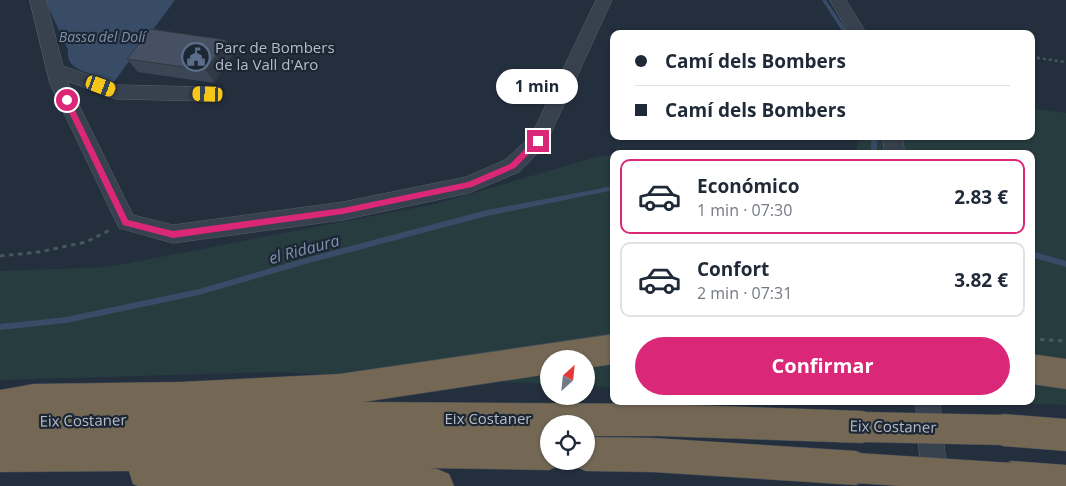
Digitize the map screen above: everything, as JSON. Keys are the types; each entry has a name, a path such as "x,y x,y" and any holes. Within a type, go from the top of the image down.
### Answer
{"highway":[{"path":"0,406 34,400 181,398 339,390 610,350"},
{"path":"1035,370 1066,374"},
{"name":"Eix Costaner","path":"0,422 336,418 580,420 1003,430 1066,435"},
{"path":"6,455 489,451 540,453"},
{"path":"595,454 653,455 1066,482"},
{"path":"6,455 112,471 321,475 437,486"}],"street":[{"path":"38,0 59,84 126,222 173,234 343,211 469,185 512,166 538,141 604,0"},
{"path":"838,0 857,30"},
{"path":"55,70 116,92 208,94"},
{"path":"928,405 935,486"}],"path":[{"path":"1035,58 1066,62"},
{"path":"0,256 39,252 86,242 126,222"},
{"path":"1035,339 1066,341"}],"green space":[{"path":"1035,109 1066,113 1066,405 1035,404 1035,150 856,150 858,140 1035,140"},
{"path":"600,156 610,156 610,387 595,386 595,350 540,350 540,384 277,372 0,380 0,271 108,267 435,204"}],"water":[{"name":"Bassa del Dolí","path":"45,0 175,0 113,83 107,79 77,69 72,64 68,58 68,50"}],"building":[{"path":"150,29 226,40 206,70 127,59"}],"waterway":[{"path":"824,0 844,30"},
{"path":"874,140 874,150"},
{"name":"el Ridaura","path":"0,327 66,320 199,292 309,260 487,213 610,189"},
{"name":"el Ridaura","path":"1035,255 1066,264"}],"place":[{"name":"Parc de Bombers de la Vall d'Aro","path":"196,57"}],"route":[{"path":"67,100 126,222 173,234 343,211 469,185 512,166 538,141"}]}
